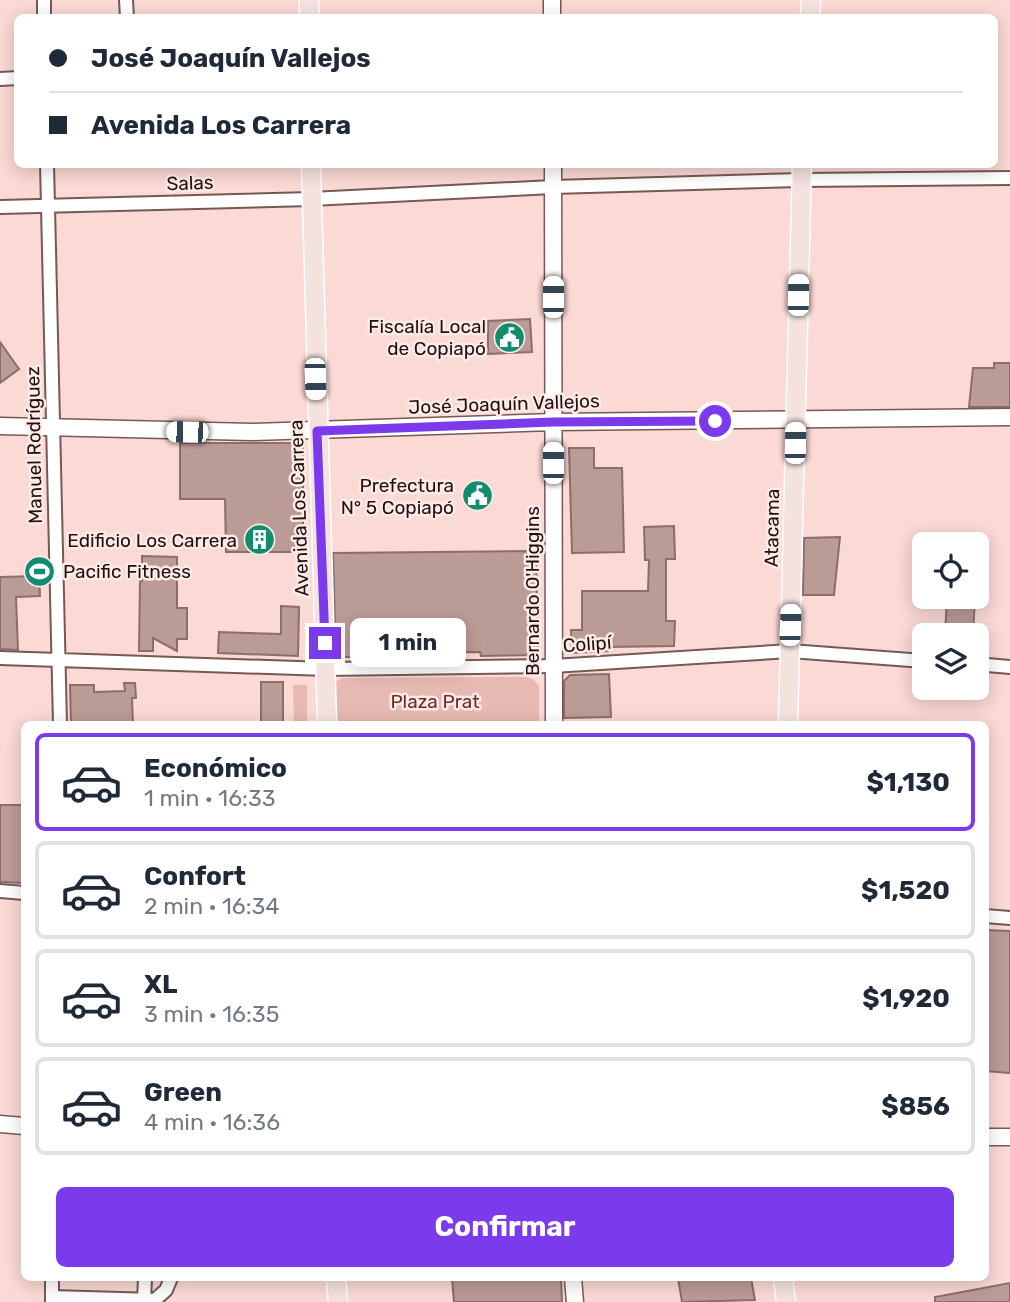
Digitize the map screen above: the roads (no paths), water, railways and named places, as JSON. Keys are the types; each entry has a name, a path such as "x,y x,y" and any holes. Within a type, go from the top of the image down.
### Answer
{"main road":[{"name":"Avenida Los Carrera","path":"311,168 327,721"},
{"name":"Bernardo O'Higgins","path":"553,168 554,721"},
{"name":"Atacama","path":"788,721 802,172"},
{"name":"José Joaquín Vallejos","path":"0,426 200,432 317,431 553,422 1010,417"},
{"path":"0,1124 21,1126"},
{"path":"989,1137 1010,1137"},
{"path":"336,1281 338,1302"},
{"path":"573,1281 575,1302"},
{"path":"783,1281 786,1302"}],"street":[{"name":"Manuel Rodríguez","path":"47,168 60,721"},
{"name":"Salas","path":"0,207 311,199 802,172 1010,178"},
{"name":"Colipí","path":"0,658 326,669 553,666 790,651 912,660"},
{"path":"989,665 1010,667"},
{"path":"0,891 21,892"},
{"path":"989,916 1010,918"},
{"path":"52,1281 52,1300 144,1301 155,1300 161,1296 169,1281"},
{"path":"144,1301 145,1281"}],"place":[{"name":"Fiscalía Local de Copiapó","path":"509,337"},
{"name":"Prefectura N° 5 Copiapó","path":"477,496"},
{"name":"Edificio Los Carrera","path":"260,540"},
{"name":"Pacific Fitness","path":"40,571"}],"park label":[{"name":"Plaza Prat","path":"435,701"}]}
